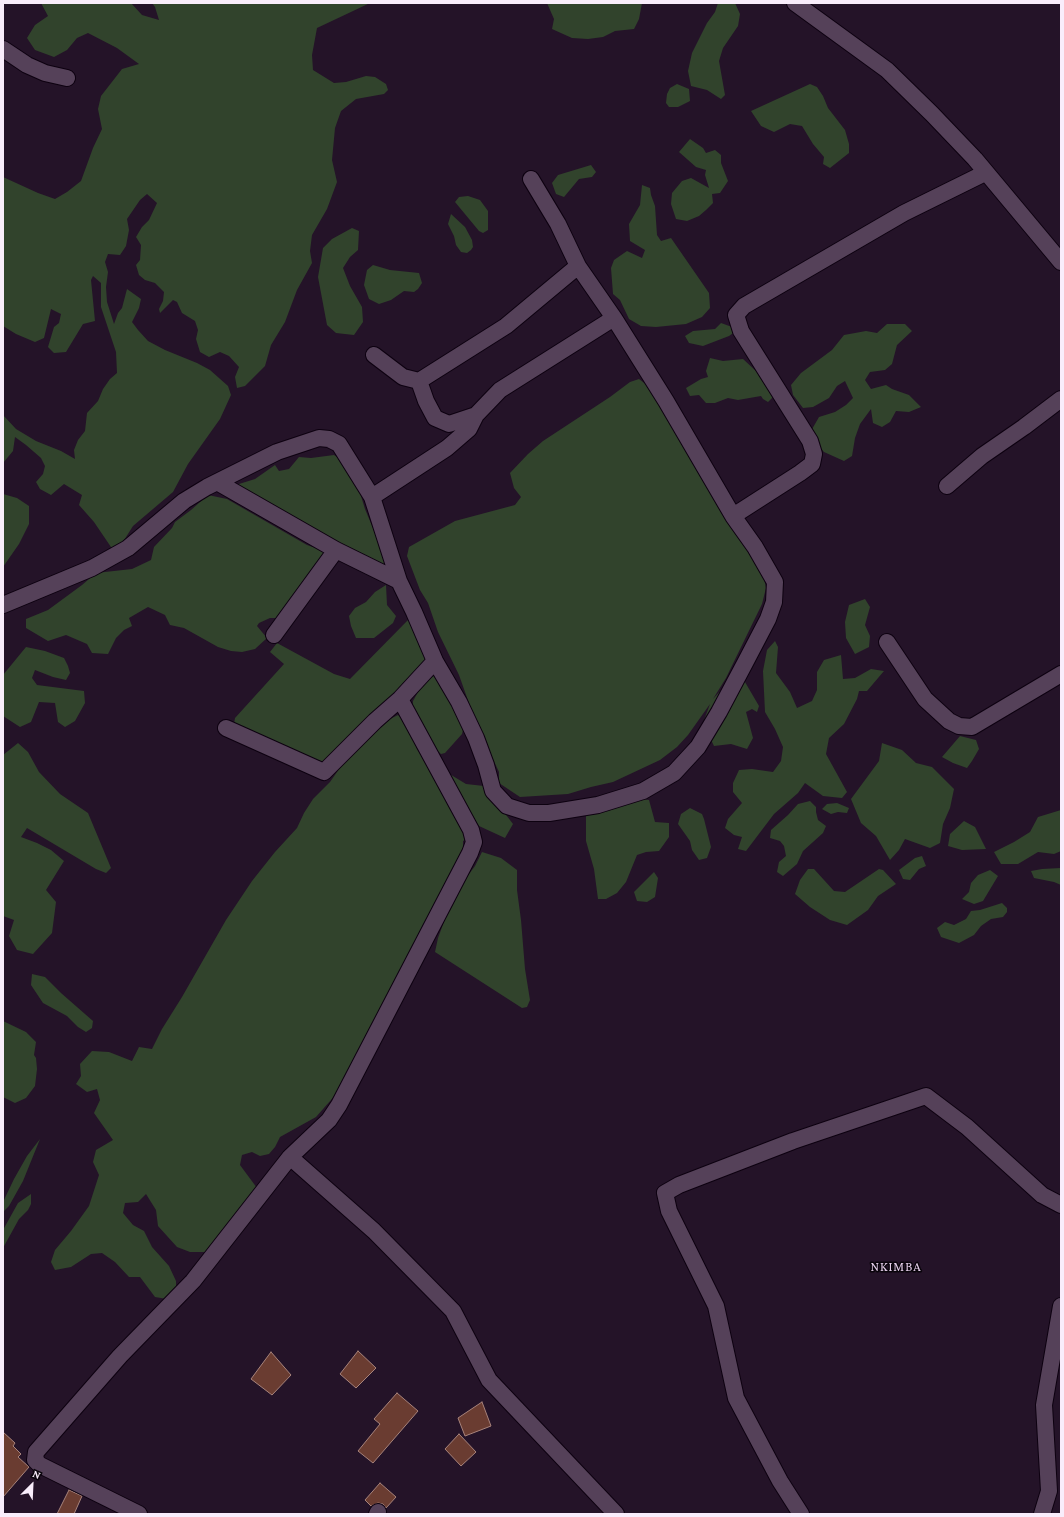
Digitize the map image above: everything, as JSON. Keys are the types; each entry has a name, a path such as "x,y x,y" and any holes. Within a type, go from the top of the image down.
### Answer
{"street":[{"path":"797,3 886,70 932,114 1061,262"},
{"path":"3,50 27,65 45,73 67,78"},
{"path":"733,516 812,464 814,454 810,441 741,331 736,315 744,306 904,213 985,173"},
{"path":"3,605 92,568 128,548 184,501 217,482 277,452 319,438 329,439 339,444 372,497 399,581 435,661 459,702 476,738 486,765 493,791 507,806 529,813 549,813 598,805 643,791 674,773 698,747 719,712 768,619 774,602 775,582 755,547 733,516 666,401 614,318 578,266 558,224 531,179"},
{"path":"374,355 403,377 419,381 506,326 578,266"},
{"path":"372,497 447,448 469,429 476,415 500,390 614,318"},
{"path":"419,381 426,401 435,418 449,424 476,415"},
{"path":"947,486 982,456 1061,399"},
{"path":"217,482 336,550 399,581"},
{"path":"274,635 336,550"},
{"path":"887,642 925,699 949,721 959,726 972,727 1061,674"},
{"path":"226,728 324,772 375,721 400,699 435,661"},
{"path":"139,1514 40,1465 35,1460 36,1452 120,1356 193,1281 290,1157 329,1120 339,1105 474,842 470,830 400,699"},
{"path":"800,1514 780,1482 736,1398 716,1306 669,1210 665,1193 679,1185 792,1141 926,1096 967,1127 1042,1195 1061,1204"},
{"path":"290,1157 374,1231 453,1311 489,1380 616,1514"},
{"path":"1042,1514 1049,1491 1044,1405 1061,1306"},
{"path":"1046,1438 1061,1444"}],"green space":[{"path":"41,3 131,3 142,15 159,20 155,7 152,3 370,3 317,28 312,55 313,70 334,83 346,82 366,76 375,77 386,84 388,90 384,94 356,99 341,111 335,128 332,160 337,182 327,209 312,235 310,251 312,263 297,290 285,322 271,345 265,366 245,386 237,388 235,377 239,367 229,356 220,352 209,357 200,352 196,339 198,330 195,321 182,313 177,302 173,300 160,313 159,309 163,301 164,292 155,283 145,280 139,275 136,265 140,260 141,245 136,237 142,227 149,220 157,203 147,194 140,200 127,219 129,230 126,246 120,255 108,254 105,262 108,272 106,287 107,302 114,324 118,313 122,308 127,289 141,299 139,308 132,322 148,341 210,370 228,386 231,395 220,419 188,464 173,492 133,526 121,545 113,550 94,522 79,505 82,495 64,484 51,495 40,489 36,482 43,474 45,466 41,458 15,437 13,451 3,463 3,415 16,429 36,441 61,451 75,459 74,450 78,440 85,431 87,413 98,401 103,389 110,379 117,373 116,352 101,307 101,283 93,276 91,280 95,321 83,324 66,352 54,353 48,347 54,327 59,323 61,314 51,309 44,338 35,342 16,334 3,326 3,177 55,199 81,181 93,148 102,129 98,109 101,96 122,69 139,64 117,48 88,33 77,38 67,50 54,57 35,50 27,38 35,25 48,16"},
{"path":"547,3 642,3 639,19 634,29 615,31 603,37 588,39 572,38 552,29 554,19"},
{"path":"718,3 735,3 740,14 738,26 723,48 719,61 725,95 721,99 707,90 691,86 688,71 692,53 707,23 715,12"},
{"path":"677,84 689,89 690,101 678,107 669,107 666,103 667,94 670,88"},
{"path":"810,84 817,87 823,96 828,108 845,130 849,144 849,153 830,168 823,164 824,157 813,144 802,126 790,124 774,132 761,126 751,111"},
{"path":"690,139 703,148 706,153 715,150 721,155 721,163 728,181 720,193 712,194 713,203 706,210 699,216 687,221 676,219 671,204 672,193 682,181 691,178 709,188 705,175 706,170 696,167 679,152"},
{"path":"591,165 596,172 592,177 579,179 564,197 556,194 552,183 558,175"},
{"path":"642,185 650,188 655,206 657,235 661,241 671,238 709,293 710,308 702,317 686,324 656,327 641,326 629,319 620,300 613,294 611,268 614,260 627,251 642,258 645,250 630,241 629,224 640,205"},
{"path":"468,196 480,200 488,211 488,230 483,233 479,231 455,202 459,197"},
{"path":"451,214 465,227 472,240 473,247 467,253 461,252 456,245 454,236 448,224"},
{"path":"352,228 359,231 358,250 350,257 343,268 350,286 362,307 363,322 354,335 336,333 327,325 318,277 323,248 332,239"},
{"path":"373,265 390,270 419,273 422,283 414,292 404,291 391,300 379,304 369,299 364,285 367,270"},
{"path":"721,323 732,327 736,331 729,336 703,346 689,343 685,336 693,331 715,329"},
{"path":"887,324 905,324 912,331 897,345 892,364 885,370 870,372 865,380 871,389 886,385 892,389 909,395 921,407 909,412 896,411 890,422 882,427 873,423 871,409 860,424 855,438 852,456 844,461 824,452 813,440 811,431 819,417 835,412 846,405 853,398 845,381 837,386 829,398 813,407 803,408 793,395 791,385 801,373 832,350 844,335 866,331 877,333"},
{"path":"710,358 723,361 743,359 756,371 773,397 768,402 761,396 738,400 728,398 715,403 706,403 699,395 690,396 686,388 701,379 708,377 706,371"},
{"path":"639,379 648,386 763,573 766,588 762,604 726,678 713,699 733,677 745,682 759,706 757,712 752,709 746,712 753,738 747,749 731,744 714,746 703,723 710,704 688,735 677,747 660,760 613,782 568,794 520,797 499,783 499,772 476,723 459,675 438,632 428,603 420,590 407,556 409,547 455,521 515,505 521,497 514,488 510,473 528,454 543,441 630,382"},
{"path":"334,455 340,459 357,483 365,509 387,562 386,568 233,487 255,479 275,465 279,471 289,469 299,457 311,458"},
{"path":"3,494 17,498 29,506 29,524 19,544 3,567"},
{"path":"208,495 227,499 307,545 324,551 326,556 276,618 270,618 259,623 257,626 267,638 255,649 242,652 231,651 218,647 184,628 170,625 165,615 148,607 129,618 132,626 124,630 116,638 108,654 92,653 87,644 66,635 48,641 26,628 26,619 48,610 96,573 132,569 151,560 154,547 172,528 175,522"},
{"path":"386,585 387,605 396,616 393,623 374,638 356,638 349,616 355,608 366,602 375,592"},
{"path":"865,599 870,607 865,625 870,636 869,647 855,654 846,638 845,622 849,605"},
{"path":"408,620 414,622 428,663 322,767 234,724 235,718 284,664 270,652 277,643 334,674 350,679"},
{"path":"775,641 778,647 776,673 790,692 797,708 812,701 817,690 817,672 824,660 841,655 843,679 855,678 871,669 884,671 867,691 859,691 857,699 844,724 829,738 826,754 847,792 842,798 823,796 805,783 798,793 774,814 746,851 738,849 742,837 734,835 725,828 728,819 742,803 733,792 733,783 739,770 752,769 773,772 781,761 783,747 765,712 763,671 767,650"},
{"path":"26,647 45,651 64,658 68,666 70,673 66,680 35,670 32,678 37,685 84,691 85,703 75,721 65,727 58,722 55,703 39,702 31,722 20,727 3,716 3,675"},
{"path":"433,676 439,677 464,726 462,734 445,753 441,754 429,743 412,713 413,701 422,685"},
{"path":"398,715 409,724 417,749 469,838 463,841 463,848 451,873 368,1031 338,1092 316,1117 280,1137 275,1147 269,1154 260,1156 252,1152 242,1155 240,1165 257,1188 207,1252 190,1252 177,1247 158,1226 156,1210 146,1194 138,1202 125,1203 123,1213 133,1225 144,1231 152,1247 169,1266 176,1281 176,1290 167,1299 155,1297 140,1277 129,1277 115,1262 102,1253 91,1254 71,1267 55,1270 51,1262 55,1250 89,1206 99,1175 93,1162 96,1150 113,1140 94,1113 100,1100 97,1089 87,1092 76,1084 81,1076 80,1064 92,1051 109,1052 132,1061 139,1047 152,1049 162,1029 226,920 252,881 275,852 297,828 313,799 330,782 344,762 390,719"},
{"path":"960,736 976,740 979,749 967,768 942,757"},
{"path":"18,743 28,752 39,772 60,794 88,813 111,868 106,873 96,869 27,828 21,837 51,850 64,861 46,890 56,902 52,933 33,954 17,950 9,936 14,920 3,916 3,755"},
{"path":"882,743 902,750 916,763 932,767 954,789 950,808 943,824 940,843 930,848 905,839 899,850 890,860 876,836 861,823 851,799 879,761"},
{"path":"443,770 466,784 484,786 513,824 505,838 479,826"},
{"path":"641,799 649,800 655,822 669,823 669,837 659,851 646,852 637,855 626,882 617,893 606,899 598,899 594,869 586,841 586,813"},
{"path":"810,801 816,807 818,820 826,826 823,833 803,851 797,864 783,876 777,872 779,862 786,856 784,846 780,841 770,838 771,830 798,804"},
{"path":"837,803 849,808 847,813 838,812 831,814 822,809 827,804"},
{"path":"690,808 702,814 704,819 711,847 707,858 699,860 692,850 690,841 678,824 681,814"},
{"path":"1061,810 1061,851 1054,854 1038,852 1018,864 1001,864 994,852 1030,832 1038,817"},
{"path":"964,821 975,827 986,849 962,850 948,846 950,834"},
{"path":"482,852 501,858 517,870 517,890 525,969 530,1000 527,1007 522,1008 435,952 438,938 457,890 475,866"},
{"path":"922,856 926,866 919,869 910,880 903,879 899,870 915,858"},
{"path":"1061,868 1061,885 1034,878 1031,871 1042,869"},
{"path":"808,869 814,869 834,891 845,892 879,869 883,870 896,884 878,896 868,910 847,925 830,920 810,907 795,894 800,880"},
{"path":"990,870 998,876 983,901 974,904 962,899 969,892 971,883 978,875"},
{"path":"654,872 658,878 655,897 647,902 637,901 634,892"},
{"path":"1002,903 1007,908 1007,912 1003,917 991,919 981,926 974,935 959,943 941,937 937,928 945,922 954,925 966,919 971,911 980,910"},
{"path":"32,974 45,977 93,1021 92,1028 86,1032 78,1027 67,1016 43,1003 31,985"},
{"path":"3,1021 26,1032 36,1042 34,1055 36,1058 37,1069 35,1086 26,1098 15,1103 3,1097"},
{"path":"40,1139 23,1181 9,1206 3,1212 3,1202 14,1179 27,1156"},
{"path":"31,1194 31,1204 28,1210 19,1219 3,1248 3,1230 18,1203"}],"building":[{"path":"358,1351 376,1368 356,1388 340,1374"},
{"path":"271,1352 291,1375 272,1395 251,1379"},
{"path":"397,1393 418,1411 373,1463 358,1451 380,1424 374,1419"},
{"path":"482,1402 491,1426 465,1436 458,1418"},
{"path":"3,1432 15,1443 13,1446 21,1454 18,1457 29,1467 3,1497"},
{"path":"459,1434 476,1452 461,1466 445,1449"},
{"path":"380,1483 396,1497 386,1508 383,1504 378,1503 371,1506 365,1500"},
{"path":"69,1490 82,1496 74,1514 57,1514"}],"district":[{"name":"NKIMBA","path":"896,1267"}]}
